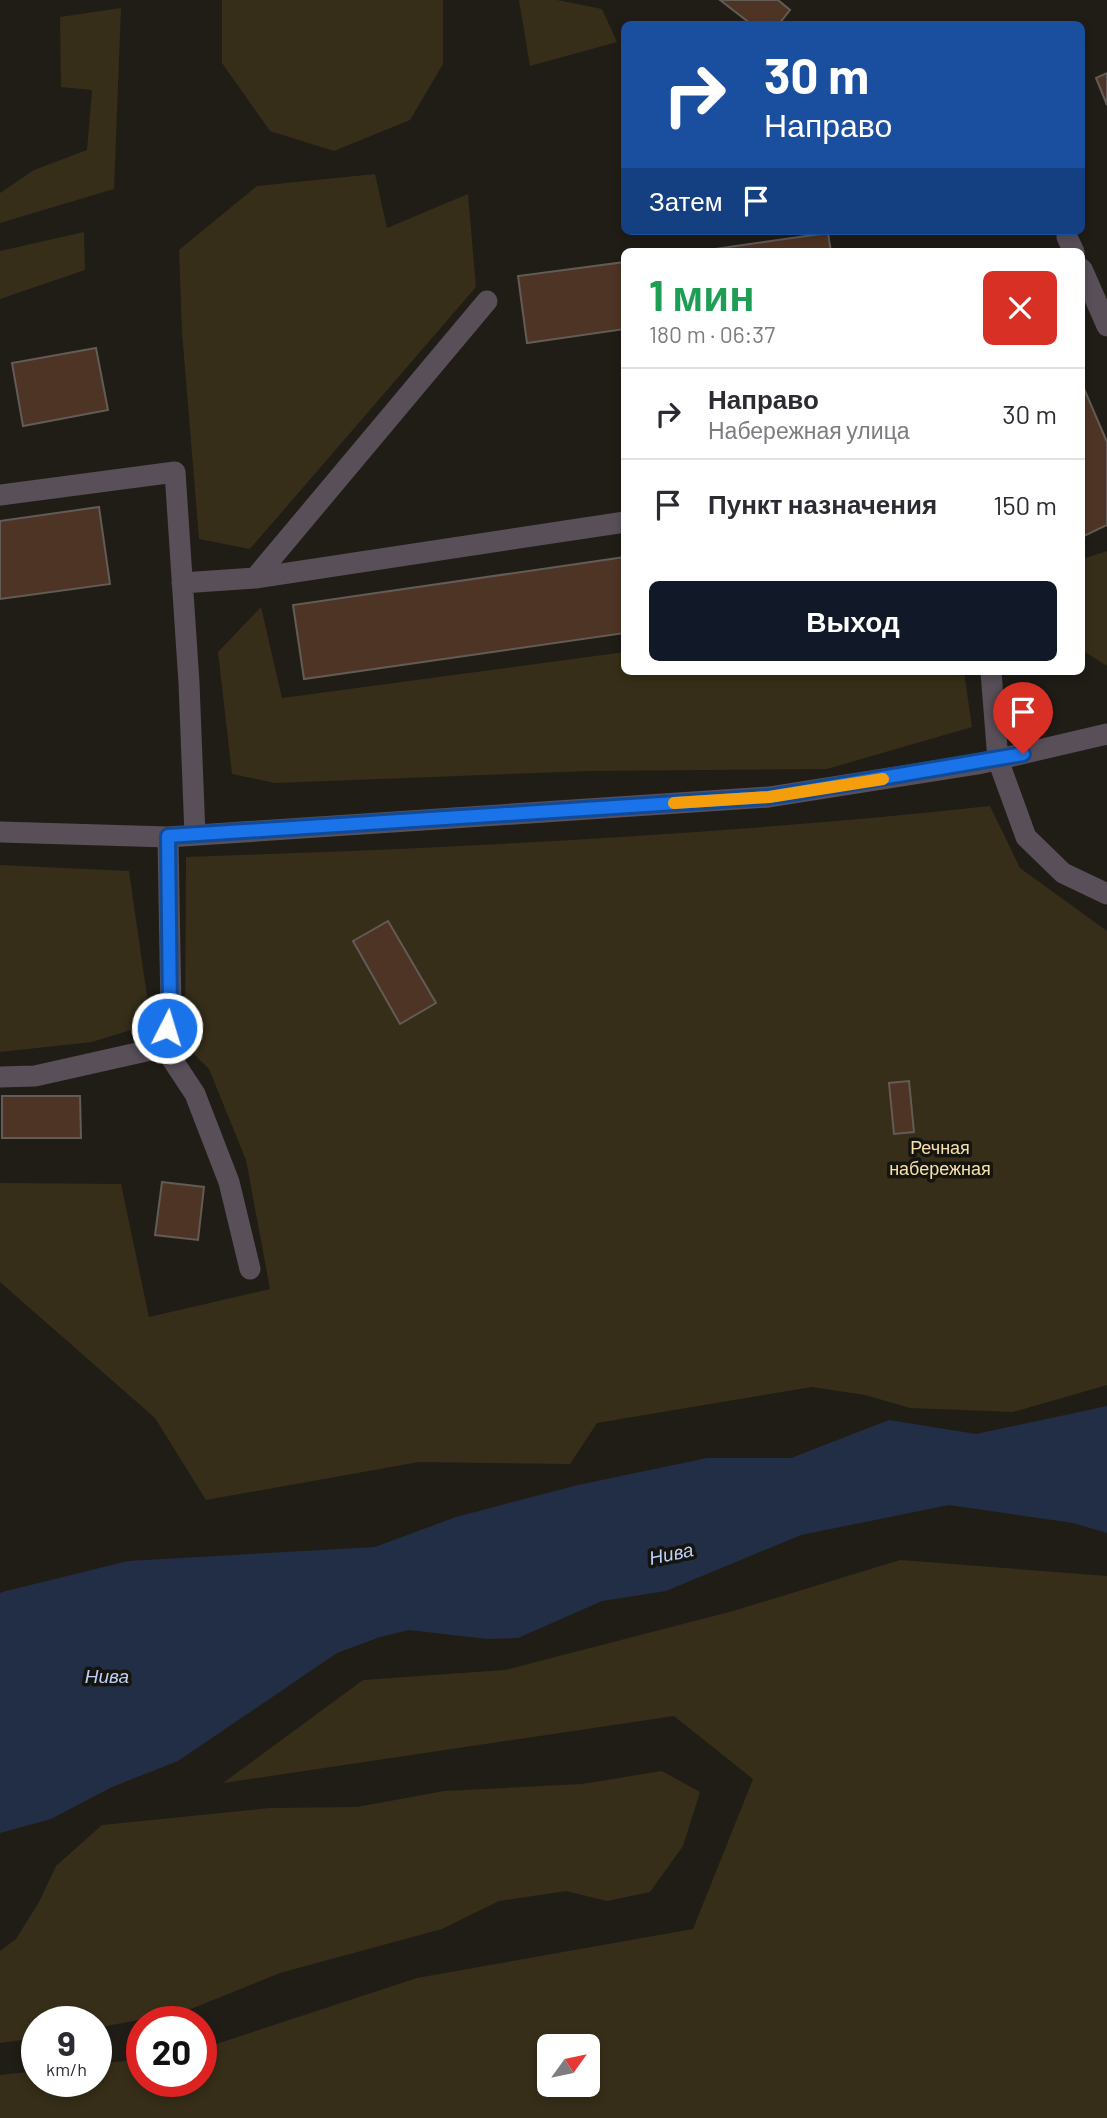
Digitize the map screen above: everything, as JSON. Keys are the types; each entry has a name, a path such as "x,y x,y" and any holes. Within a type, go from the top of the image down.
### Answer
{"street":[{"path":"1085,276 1107,326"},
{"path":"255,578 487,301"},
{"path":"0,495 175,472 195,835"},
{"path":"183,583 255,578 621,523"},
{"path":"991,675 998,760 1026,837 1063,873 1107,894"},
{"path":"0,832 195,835 769,797 998,760 1107,734"},
{"path":"168,836 170,1010 164,1047 195,1094 224,1170 250,1269"},
{"path":"0,1077 35,1076 164,1047"}],"green space":[{"path":"222,0 443,0 443,64 410,120 334,151 270,131 222,63"},
{"path":"519,0 557,0 602,9 617,42 530,66"},
{"path":"121,8 114,189 0,223 0,193 34,170 87,150 92,90 61,87 60,17"},
{"path":"375,174 387,228 468,194 476,287 250,549 199,539 182,332 179,250 257,186"},
{"path":"84,232 85,270 0,299 0,251"},
{"path":"1107,551 1107,666 1085,652 1085,558"},
{"path":"261,607 282,698 621,653 621,675 964,675 972,727 827,769 590,771 275,783 232,774 218,652"},
{"name":"Речная набережная","path":"990,806 1020,868 1107,931 1107,1385 1013,1412 910,1408 865,1395 812,1387 597,1423 570,1464 419,1462 206,1500 155,1418 0,1282 0,1183 121,1184 149,1317 270,1289 246,1160 209,1069 185,1045 186,857 688,833"},
{"path":"0,865 129,871 151,1024 92,1042 0,1052"},
{"path":"900,1560 1107,1576 1107,2118 0,2118 0,2075 21,2073 21,2097 112,2097 112,2062 126,2061 126,2097 217,2097 217,2044 417,1978 693,1929 753,1779 674,1716 223,1783 363,1680 505,1670 733,1611"},
{"path":"662,1771 700,1792 683,1846 650,1892 607,1901 566,1891 499,1901 442,1929 280,1973 198,2006 126,2006 126,2022 112,2025 112,2006 21,2006 21,2040 0,2043 0,1951 16,1939 39,1902 56,1866 102,1825 270,1808 357,1807 444,1791 582,1784"}],"water":[{"name":"Нива","path":"1107,1406 1107,1533 1073,1523 949,1505 801,1535 666,1591 602,1601 518,1638 487,1639 409,1630 380,1637 337,1653 178,1761 112,1787 51,1819 0,1833 0,1593 128,1561 375,1547 456,1517 578,1485 707,1458 791,1458 889,1420 976,1434"}],"building":[{"path":"720,0 778,0 790,10 781,21 747,21"},
{"path":"1107,73 1107,105 1096,78"},
{"path":"828,235 830,248 722,248"},
{"path":"621,263 621,330 527,343 518,276"},
{"path":"96,348 108,410 23,426 12,363"},
{"path":"1085,391 1107,442 1107,525 1085,536"},
{"path":"99,507 110,584 0,599 0,521"},
{"path":"621,558 621,634 304,679 293,605"},
{"path":"388,921 436,1003 400,1024 353,941"},
{"path":"909,1081 914,1132 894,1134 889,1083"},
{"path":"2,1096 80,1096 81,1138 2,1138"},
{"path":"162,1182 204,1187 198,1240 155,1235"}],"slow traffic":[{"path":"674,803 769,797 883,779"}],"route":[{"path":"167,1028 170,1010 168,836 769,797 978,764 1023,754"}]}
